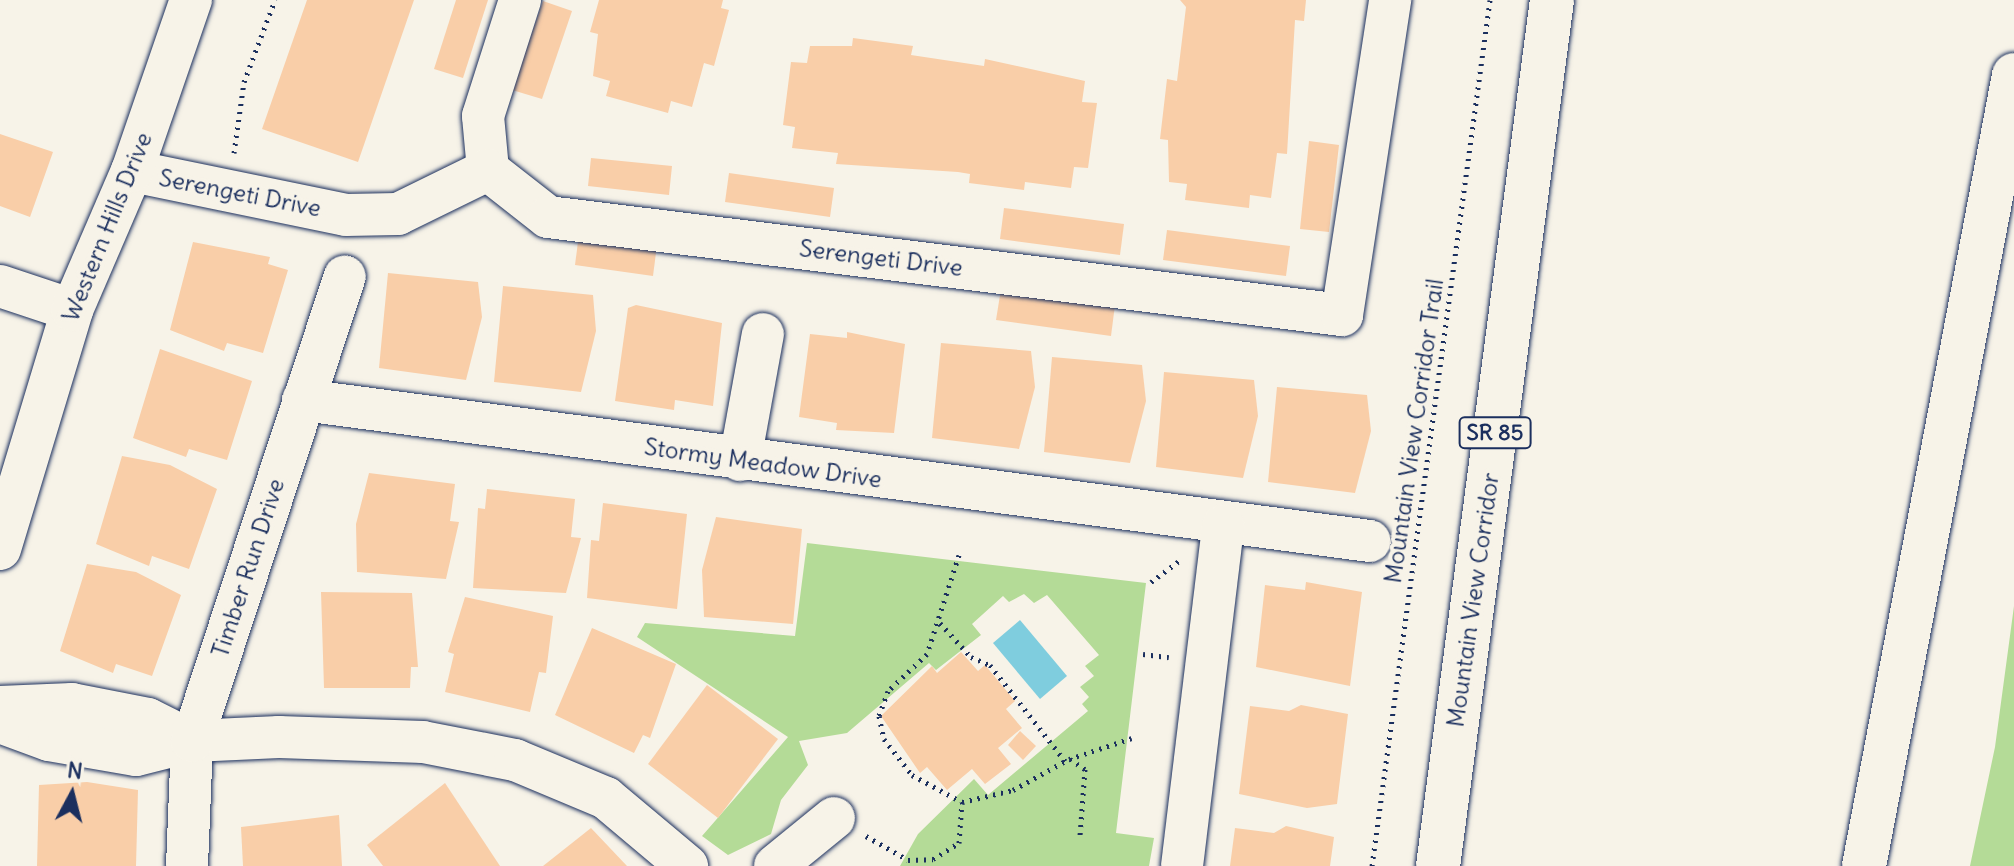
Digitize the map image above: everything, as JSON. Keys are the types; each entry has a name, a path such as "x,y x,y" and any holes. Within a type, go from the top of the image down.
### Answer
{"highway":[{"name":"Mountain View Corridor","path":"1438,866 1552,0"},
{"path":"1864,866 2014,75"}],"street":[{"name":"Western Hills Drive","path":"0,549 72,310 132,171 191,0"},
{"path":"488,170 483,116 520,0"},
{"name":"Serengeti Drive","path":"132,171 346,215 398,214 488,170 548,217 1342,315 1390,0"},
{"name":"Timber Run Drive","path":"187,866 192,741 345,277"},
{"path":"0,286 72,310"},
{"path":"740,460 763,334"},
{"name":"Stormy Meadow Drive","path":"303,400 1223,525 1370,541"},
{"path":"1182,866 1223,525"},
{"path":"0,707 72,704 148,719 192,741"},
{"path":"0,722 49,740 136,755 192,741 423,742 515,760 606,798 687,866"},
{"path":"775,866 834,818"}],"path":[{"path":"234,162 244,82 275,0"},
{"name":"Mountain View Corridor Trail","path":"1372,866 1490,0"},
{"path":"959,555 940,623 927,654 888,691 879,716 884,739 912,775 962,802 1013,790 1067,760 1132,738"},
{"path":"1151,582 1185,556"},
{"path":"940,623 971,657 990,665 1067,760 1085,769 1080,835"},
{"path":"908,860 933,859 959,843 962,802"}],"green space":[{"path":"807,543 1146,583 1116,833 1154,838 1149,866 900,866 918,834 974,779 988,795 1088,711 1082,704 1089,697 1080,687 1094,676 1085,666 1099,655 1047,595 1034,603 1024,594 1009,602 1003,596 972,624 981,635 936,670 929,663 847,733 799,741 808,765 781,800 771,834 728,855 702,836 788,737 637,637 645,623 795,636"},
{"path":"2014,606 2014,866 1970,866 1995,747"}],"water":[{"path":"1020,620 1067,676 1040,699 993,643"}],"building":[{"path":"307,0 414,0 358,162 262,129"},
{"path":"456,0 488,0 463,78 434,69"},
{"path":"599,0 723,0 721,8 729,10 714,66 704,63 692,107 671,101 668,113 606,96 610,81 593,76 598,34 590,32"},
{"path":"1180,0 1306,0 1304,21 1295,20 1287,154 1277,153 1271,198 1250,195 1249,208 1185,200 1187,184 1169,182 1168,140 1160,139 1167,79 1177,81 1186,7"},
{"path":"543,1 572,11 542,99 512,90"},
{"path":"853,38 913,46 911,55 984,66 985,59 1085,81 1082,102 1097,103 1088,168 1074,167 1071,188 1025,182 1024,190 969,183 970,174 958,172 836,164 838,153 792,148 795,127 783,125 791,62 807,63 810,46 852,46"},
{"path":"0,134 53,152 30,217 0,206"},
{"path":"1309,141 1339,145 1329,232 1300,229"},
{"path":"591,158 672,166 669,195 588,186"},
{"path":"729,173 834,188 830,217 725,202"},
{"path":"1004,208 1124,224 1120,255 1000,239"},
{"path":"1167,230 1290,246 1286,276 1163,260"},
{"path":"579,234 657,245 653,276 575,265"},
{"path":"193,242 270,257 268,264 288,270 263,353 227,343 224,351 170,330"},
{"path":"388,273 478,282 482,317 466,380 379,368"},
{"path":"503,286 593,295 596,331 581,392 494,382"},
{"path":"1001,289 1115,305 1111,336 996,320"},
{"path":"636,305 722,323 713,406 675,400 674,410 615,401 628,308"},
{"path":"847,332 905,344 894,433 836,430 837,423 799,417 810,334 847,338"},
{"path":"941,343 1031,351 1035,387 1019,449 932,438"},
{"path":"160,349 252,381 227,460 189,449 186,457 133,438"},
{"path":"1052,357 1142,365 1146,401 1130,463 1044,452"},
{"path":"1164,372 1254,380 1258,416 1243,478 1156,467"},
{"path":"1277,387 1367,395 1371,431 1355,493 1268,482"},
{"path":"122,456 170,465 217,489 189,569 152,556 149,566 96,544"},
{"path":"369,473 455,484 450,521 459,522 446,579 357,572 356,524"},
{"path":"487,489 575,499 571,537 581,538 566,593 473,588 478,508 485,509"},
{"path":"603,503 687,514 677,609 587,598 591,540 599,541"},
{"path":"716,517 802,529 793,624 704,617 702,570"},
{"path":"87,564 136,572 181,595 152,676 116,664 113,673 60,651"},
{"path":"1306,582 1362,592 1350,686 1256,667 1265,585 1305,590"},
{"path":"321,592 412,593 418,667 411,667 410,688 324,688"},
{"path":"465,597 553,616 546,673 539,672 530,712 445,692 454,654 448,652"},
{"path":"592,628 676,664 650,738 643,735 634,753 555,715"},
{"path":"961,652 978,671 985,665 1015,701 1006,709 1022,728 998,748 1011,764 985,784 972,769 947,790 927,767 920,773 881,716 932,666 937,673"},
{"path":"707,685 778,739 718,818 648,764"},
{"path":"1301,705 1348,714 1337,804 1307,808 1239,794 1250,706 1289,711"},
{"path":"1020,731 1036,746 1023,760 1008,745"},
{"path":"87,782 138,790 136,866 37,866 39,785"},
{"path":"445,783 500,866 383,866 367,845"},
{"path":"339,815 342,866 243,866 241,827"},
{"path":"1286,826 1334,837 1330,866 1230,866 1235,828 1274,833"},
{"path":"591,828 627,866 543,866"}]}
